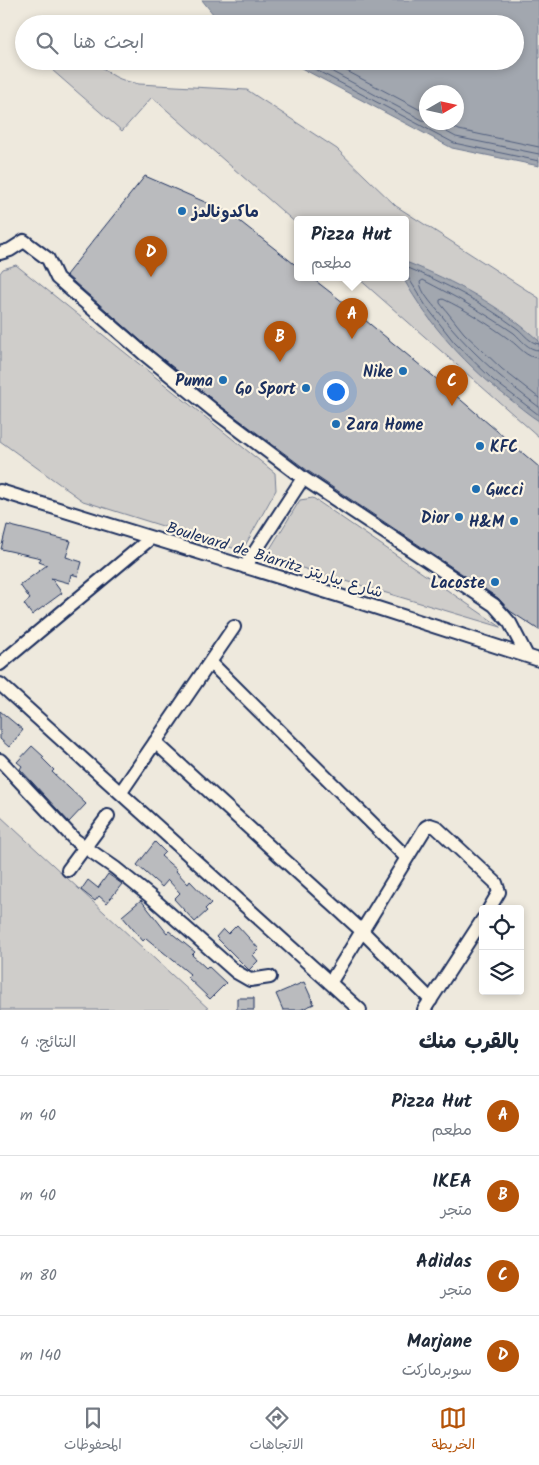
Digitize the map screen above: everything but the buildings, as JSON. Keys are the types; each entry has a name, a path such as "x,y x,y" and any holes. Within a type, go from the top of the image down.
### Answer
{"street":[{"path":"0,253 10,250 24,241 41,253 48,259 56,278 143,354 213,410 302,478 494,605 510,623 533,658"},
{"path":"245,567 302,478"},
{"name":"Boulevard de Biarritz شارع بياريتز","path":"0,491 533,658"},
{"path":"0,664 151,538"},
{"path":"121,792 234,627"},
{"path":"210,662 407,858"},
{"path":"0,684 360,1010"},
{"path":"155,742 362,931 427,1005 479,925"},
{"path":"0,760 67,833 152,897 242,977 254,981 270,977"},
{"path":"68,870 108,816"},
{"path":"330,983 426,827 433,825 496,884 499,892 491,905"}],"shaded area":[{"path":"52,70 106,70 115,77 139,84 247,90 337,149 396,206 539,298 539,437 361,281 409,281 409,216 294,216 294,221 152,97 122,131"},
{"path":"16,265 275,473 276,490 242,551 83,501 0,441 0,273 3,269"},
{"path":"313,498 501,627 265,557 300,500"},
{"path":"0,816 210,1010 0,1010"}],"water":[{"path":"202,0 539,0 539,166 452,148 305,70 524,70 524,15 214,15"},
{"path":"409,263 442,277 493,306 539,341 539,421 479,374 465,360 437,329 405,281 409,281"}],"place":[{"name":"ماكدونالدز","path":"182,211"},
{"name":"Marjane","path":"151,277"},
{"name":"Pizza Hut","path":"352,339"},
{"name":"IKEA","path":"280,362"},
{"name":"Nike","path":"403,371"},
{"name":"Puma","path":"223,380"},
{"name":"Go Sport","path":"306,388"},
{"name":"Adidas","path":"452,406"},
{"name":"Zara Home","path":"336,424"},
{"name":"KFC","path":"480,446"},
{"name":"Gucci","path":"476,489"},
{"name":"Dior","path":"459,517"},
{"name":"H&M","path":"514,521"},
{"name":"Lacoste","path":"495,582"}]}
